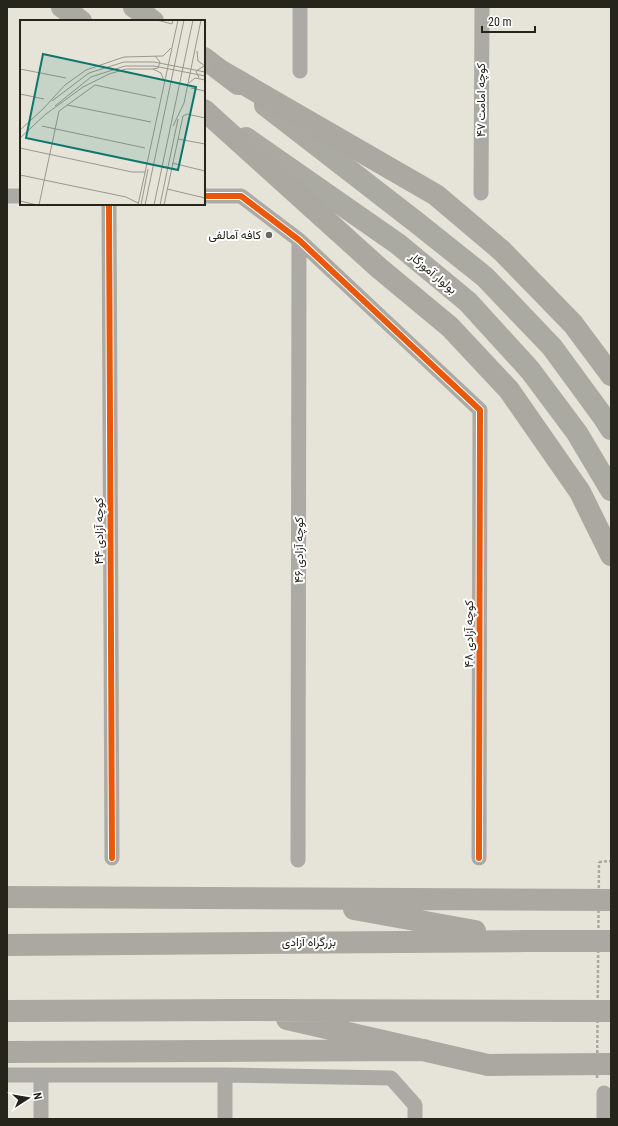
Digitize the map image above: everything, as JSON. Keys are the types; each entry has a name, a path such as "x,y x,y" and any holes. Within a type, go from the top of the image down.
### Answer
{"highway":[{"path":"223,72 436,195 502,251 573,324 611,375"},
{"path":"205,110 379,268 450,327 510,390 580,492 611,555"},
{"path":"7,897 298,899 608,898"},
{"path":"7,910 112,898"},
{"path":"298,899 528,941"},
{"name":"بزرگراه آزادی","path":"7,945 611,941"},
{"path":"246,1010 488,1065 604,1071"},
{"path":"7,1011 611,1011"},
{"path":"7,1052 424,1050"}],"main road":[{"path":"62,7 80,20"},
{"path":"134,7 152,20"},
{"path":"205,59 416,222 485,278 552,347 611,429"},
{"name":"بولوار آموزگار","path":"205,110 398,244 468,302 535,377 577,433 611,490"}],"street":[{"path":"300,7 300,71"},
{"name":"کوچه امامت ۴۷","path":"481,193 482,7"},
{"path":"7,196 20,196"},
{"path":"205,196 241,196 299,240"},
{"name":"کوچه آزادی ۴۴","path":"109,205 112,858"},
{"name":"کوچه آزادی ۴۸","path":"299,240 480,410 479,858"},
{"name":"کوچه آزادی ۴۶","path":"298,860 299,240"},
{"path":"7,1075 225,1075 391,1078 415,1112"},
{"path":"41,1075 41,1119"},
{"path":"225,1075 225,1119"},
{"path":"604,1093 604,1119"}],"path":[{"path":"604,1071 599,862 611,861"}],"cycle path":[{"path":"205,196 241,196 299,240 480,410 479,858"},
{"path":"109,205 112,858"}],"place":[{"name":"کافه آمالفی","path":"269,235"}]}
